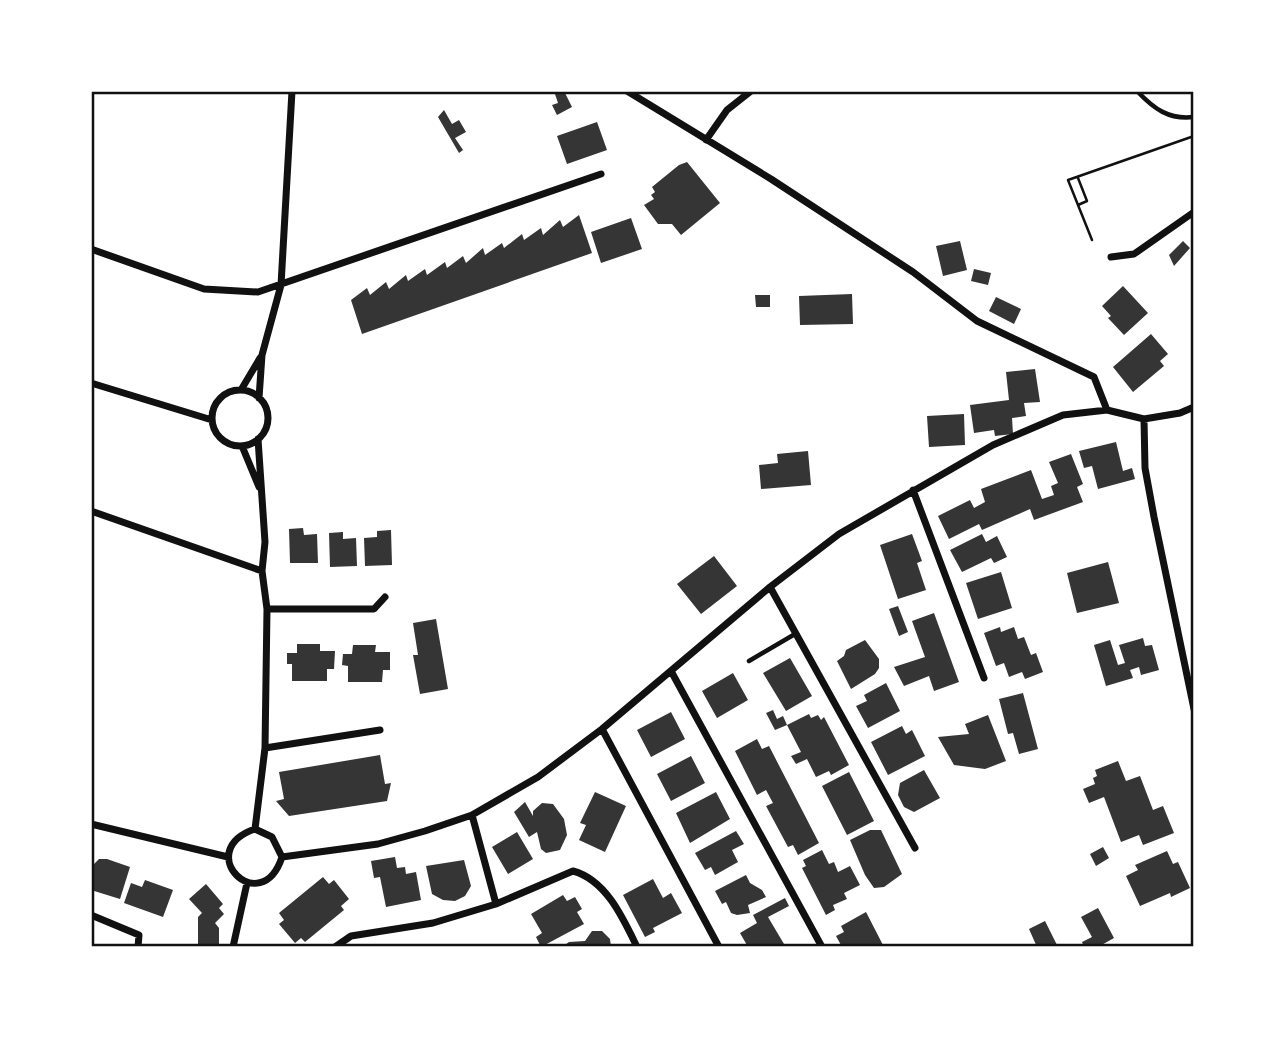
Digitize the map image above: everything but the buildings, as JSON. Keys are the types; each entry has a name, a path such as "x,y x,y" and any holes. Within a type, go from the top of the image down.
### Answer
{"street":[{"path":"259,398 241,390 219,399 212,413 212,421 214,429 225,442 242,446 258,439 264,432 268,414 259,398 262,355 281,285 292,91"},
{"path":"627,91 912,272 977,321 1094,377 1107,410"},
{"path":"706,140 727,110 751,91"},
{"path":"91,249 204,289 258,292 601,174"},
{"path":"1111,257 1134,254 1194,212"},
{"path":"241,390 262,355"},
{"path":"91,383 212,421"},
{"path":"282,857 379,844 472,815 538,777 602,729 770,587 839,534 993,444 1063,415 1107,410 1144,419 1180,413 1194,407"},
{"path":"1144,419 1145,468 1194,709"},
{"path":"254,829 265,748 267,609 262,571 265,542 258,439"},
{"path":"242,446 262,494"},
{"path":"913,490 984,678"},
{"path":"91,511 262,571"},
{"path":"770,587 915,848"},
{"path":"267,609 374,609 385,597"},
{"path":"671,671 822,947"},
{"path":"602,729 719,947"},
{"path":"265,748 380,730"},
{"path":"472,815 496,904"},
{"path":"91,824 228,857"},
{"path":"254,829 272,837 282,857 278,869 270,879 260,883 247,883 230,868 228,857 230,846 236,838 254,829"},
{"path":"335,947 351,936 433,922 496,904 573,871 584,874 604,891 637,947"},
{"path":"233,947 247,883"},
{"path":"91,915 139,935 138,947"}],"lane":[{"path":"1138,91 1150,104 1167,115 1194,117"},
{"path":"749,661 796,634"}],"path":[{"path":"1092,240 1069,180 1194,136"},
{"path":"1078,177 1087,201 1078,205"}]}
